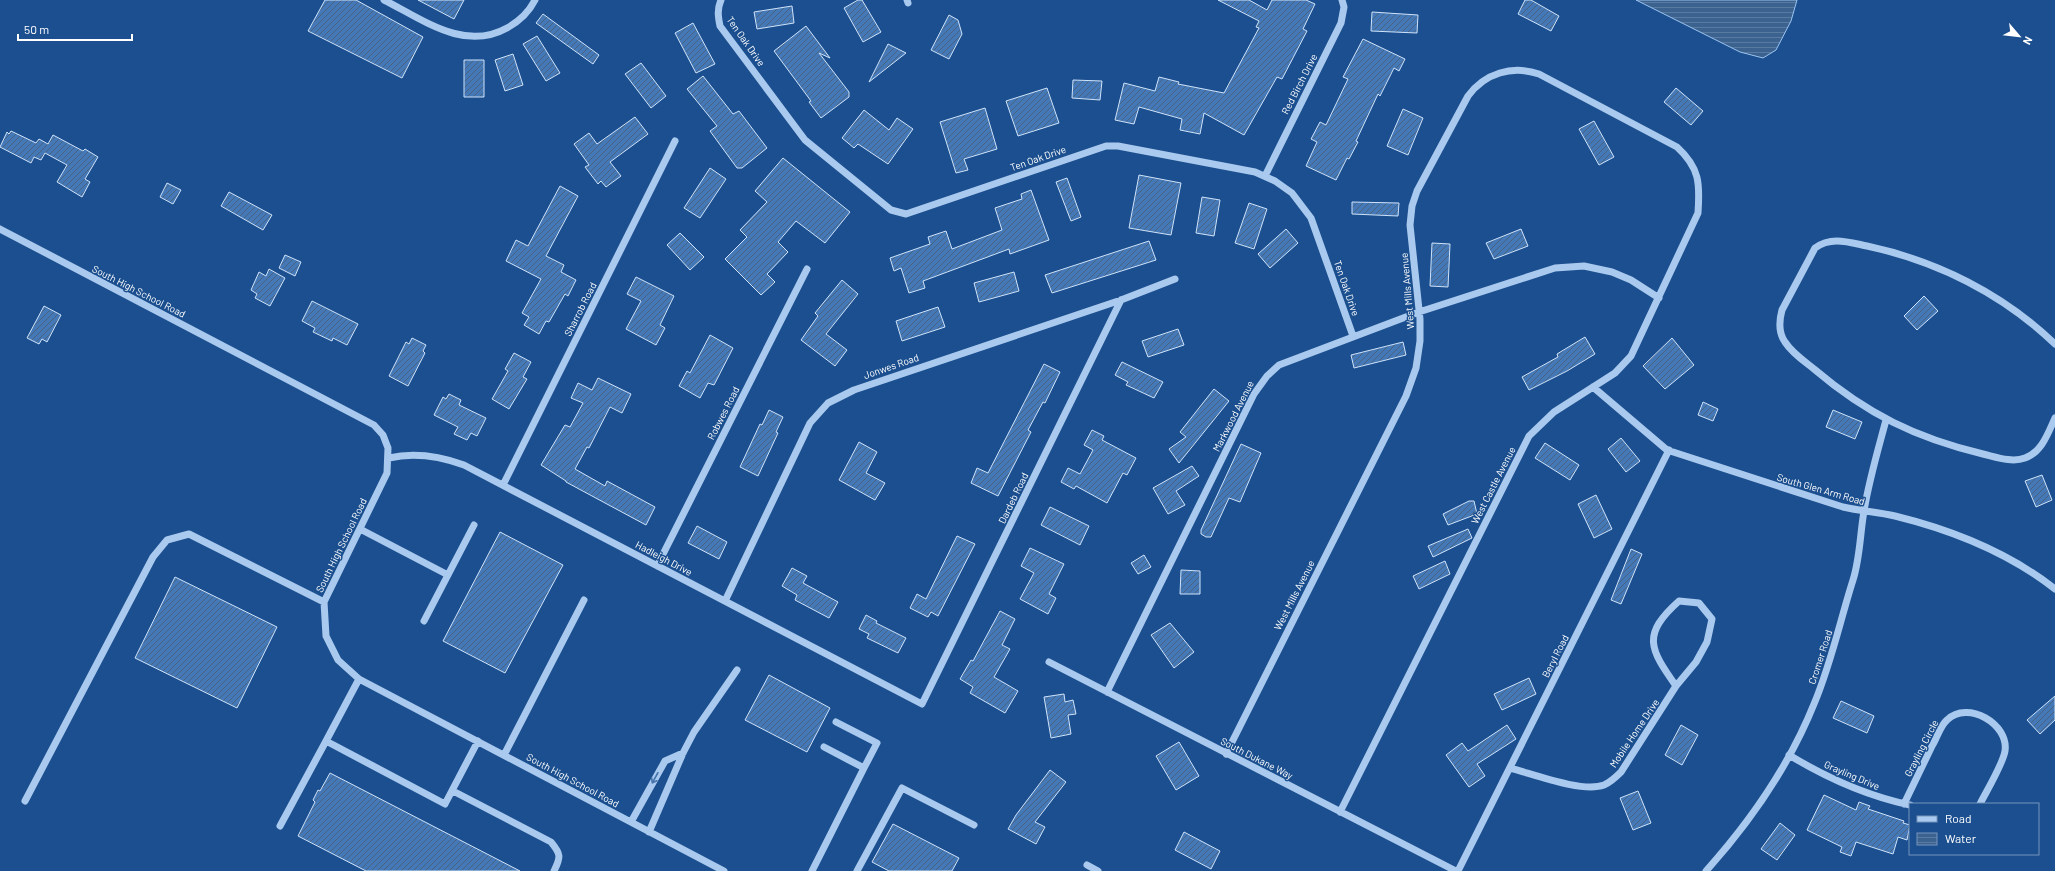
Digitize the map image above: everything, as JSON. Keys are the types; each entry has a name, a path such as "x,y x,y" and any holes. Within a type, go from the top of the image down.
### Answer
{"street":[{"path":"384,0 454,35 473,38 497,33 514,24 535,0"},
{"name":"Ten Oak Drive","path":"721,0 718,5 718,18 720,26 805,140 889,209 900,214 906,214 1106,146 1118,146 1242,169 1265,176 1292,193 1311,218 1353,336"},
{"name":"Red Birch Drive","path":"1265,176 1341,23 1344,7 1342,0"},
{"name":"West Mills Avenue","path":"1226,754 1406,396 1416,368 1420,340 1419,312 1410,225 1413,201 1468,96 1477,85 1503,71 1518,70 1539,74 1670,141 1686,156 1693,167 1700,186 1700,202"},
{"name":"Sharrob Road","path":"503,485 675,141"},
{"name":"West Castle Avenue","path":"1340,812 1529,436 1554,412 1615,373 1631,356 1694,223 1700,202"},
{"name":"South High School Road","path":"0,229 369,421 383,436 388,448 389,458 387,474 324,602 326,636 338,660 358,679 724,871"},
{"path":"2055,344 2003,303 1973,284 1936,267 1875,247 1841,241 1827,241 1815,248 1782,310 1780,328 1787,345 1828,380 1886,420 1953,445 1995,456 2018,460 2032,455 2039,450 2055,418"},
{"name":"Markwood Avenue","path":"1106,692 1259,384 1279,365 1419,312 1548,270 1570,266 1584,266 1612,272 1631,280 1659,298"},
{"name":"Robwes Road","path":"657,566 807,269"},
{"name":"Jonwes Road","path":"725,601 810,423 828,402 854,390 1121,300 1175,279"},
{"name":"Dardeb Road","path":"922,704 1121,300"},
{"name":"South Glen Arm Road","path":"1593,387 1669,450 1706,461 1790,491 1864,512 1895,516 1961,536 2013,560 2055,589"},
{"name":"Cromer Road","path":"1706,871 1745,825 1776,779 1814,704 1836,643 1855,568 1861,541 1864,512 1886,420"},
{"name":"Beryl Road","path":"1457,871 1669,450"},
{"name":"Hadleigh Drive","path":"389,458 413,454 451,460 470,468 922,704"},
{"path":"424,622 474,525"},
{"path":"360,529 448,575"},
{"path":"26,801 153,556 167,540 189,534 324,602"},
{"path":"504,755 584,600"},
{"name":"Mobile Home Drive","path":"1510,768 1584,787 1605,785 1622,772 1676,686 1696,662 1707,642 1712,619 1699,603 1679,601 1666,613 1655,630 1652,645 1658,661 1676,686"},
{"name":"South Dukane Way","path":"1049,662 1457,871"},
{"path":"649,832 683,753 694,732 737,670"},
{"path":"280,826 358,679"},
{"name":"Grayling Circle","path":"1907,805 1942,726 1953,715 1965,712 1976,714 1993,723 2000,730 2005,742 2004,755 1980,803"},
{"path":"812,871 877,743 836,722"},
{"path":"326,741 445,804 478,741"},
{"path":"824,747 864,768"},
{"path":"631,822 665,761 683,753"},
{"name":"Grayling Drive","path":"1789,755 1838,782 1870,794 1907,805"},
{"path":"858,871 902,788 974,825"},
{"path":"452,791 551,842 558,851 560,861 554,871"},
{"path":"1087,865 1098,871"}],"water":[{"path":"1636,0 1797,0 1791,21 1776,50 1763,58 1740,52"}],"building":[{"path":"325,0 356,0 423,37 402,78 308,31"},
{"path":"418,0 464,0 454,19"},
{"path":"858,0 862,0 881,32 863,42 844,8"},
{"path":"1218,0 1249,0 1267,10 1272,0 1306,0 1315,4 1303,29 1307,31 1282,79 1277,77 1244,135 1204,113 1200,134 1180,130 1182,119 1139,107 1134,124 1115,120 1124,83 1155,91 1159,77 1179,82 1178,84 1224,93 1259,28 1256,27 1259,21"},
{"path":"1525,0 1531,0 1559,16 1551,31 1518,14"},
{"path":"792,6 794,23 757,29 754,12"},
{"path":"1372,12 1418,15 1417,33 1371,31"},
{"path":"543,14 599,55 593,64 536,23"},
{"path":"949,15 958,20 962,34 949,59 931,50"},
{"path":"693,23 715,64 696,73 675,33"},
{"path":"806,26 830,58 819,53 849,92 849,97 821,118 809,102 811,101 774,51"},
{"path":"537,36 560,73 546,81 523,44"},
{"path":"1363,39 1405,59 1399,71 1394,68 1380,96 1378,94 1356,141 1358,142 1349,159 1347,158 1336,180 1306,166 1317,142 1311,139 1320,122 1326,125 1348,79 1343,77"},
{"path":"888,44 906,53 869,82"},
{"path":"513,54 523,85 505,91 495,60"},
{"path":"464,60 484,60 484,97 464,97"},
{"path":"641,63 666,96 651,108 625,74"},
{"path":"703,76 733,114 739,111 767,148 742,168 737,168 710,131 717,126 687,89"},
{"path":"1073,80 1102,81 1100,100 1072,98"},
{"path":"1047,88 1059,123 1018,136 1006,101"},
{"path":"1676,88 1703,111 1691,125 1664,102"},
{"path":"985,108 997,149 964,159 968,170 956,173 940,122"},
{"path":"1403,109 1423,118 1408,155 1387,146"},
{"path":"864,110 889,130 897,118 913,129 888,164 858,144 854,148 842,138"},
{"path":"635,117 648,134 610,162 621,176 606,187 601,181 598,184 585,167 589,165 574,144 589,133 597,144"},
{"path":"1594,121 1614,157 1599,165 1579,129"},
{"path":"11,131 36,143 39,139 48,144 53,135 83,151 85,149 98,157 85,179 90,182 82,197 57,182 67,165 45,153 41,160 34,157 31,163 0,147 7,132 9,134"},
{"path":"783,158 850,212 825,243 796,221 778,242 788,252 767,274 775,282 761,295 725,259 747,237 740,230 767,202 755,191"},
{"path":"710,168 726,179 700,218 684,208"},
{"path":"1139,175 1181,183 1171,235 1129,228"},
{"path":"1067,178 1081,217 1071,221 1056,182"},
{"path":"167,183 181,190 173,204 160,197"},
{"path":"560,186 578,196 546,256 564,265 561,272 576,280 568,296 565,294 549,322 546,321 539,334 524,325 529,317 522,313 541,279 506,261 516,240 528,246"},
{"path":"1031,190 1049,240 1010,254 1009,249 923,281 925,288 909,293 901,268 894,271 890,258 930,244 928,237 946,231 952,249 1002,230 995,208 1022,199 1021,194"},
{"path":"229,192 272,215 263,230 221,206"},
{"path":"1202,197 1220,200 1214,236 1196,233"},
{"path":"1352,202 1399,203 1398,216 1352,214"},
{"path":"1249,203 1267,209 1254,249 1235,243"},
{"path":"1286,229 1298,243 1270,268 1258,254"},
{"path":"1521,229 1528,246 1494,259 1486,243"},
{"path":"680,233 704,257 690,270 667,245"},
{"path":"1149,241 1156,260 1052,293 1045,275"},
{"path":"1432,243 1450,244 1448,287 1430,286"},
{"path":"285,255 301,262 295,276 279,268"},
{"path":"269,269 285,278 270,306 255,298 257,294 251,290 259,272 266,276"},
{"path":"1014,272 1019,291 979,302 974,283"},
{"path":"636,277 674,296 660,325 665,328 656,345 626,329 641,301 627,294"},
{"path":"842,280 858,294 826,334 847,350 835,366 801,340 818,316 815,313"},
{"path":"1924,296 1938,311 1917,330 1904,316"},
{"path":"312,301 358,324 347,345 333,338 332,341 313,332 315,328 302,321"},
{"path":"44,306 61,315 47,342 42,339 39,344 27,338"},
{"path":"938,307 945,327 902,341 896,321"},
{"path":"1178,329 1184,345 1148,357 1142,341"},
{"path":"710,335 733,348 714,385 708,383 700,398 679,386 687,371 690,373"},
{"path":"1585,337 1595,354 1567,371 1529,390 1522,377 1558,357 1557,354"},
{"path":"412,338 426,345 423,351 425,353 408,386 389,376 406,342 409,344"},
{"path":"1672,338 1694,365 1665,389 1643,366"},
{"path":"1403,342 1406,355 1354,368 1351,355"},
{"path":"514,353 531,362 523,377 527,379 509,409 492,399 508,371 505,369"},
{"path":"1122,362 1163,382 1154,398 1126,385 1128,382 1115,375"},
{"path":"1044,364 1060,372 1045,403 1043,402 1028,430 1031,432 998,496 971,483 977,468 988,473"},
{"path":"598,378 631,394 622,413 610,407 589,448 587,447 575,469 605,486 607,481 655,507 646,525 566,482 541,465 565,425 570,427 583,403 571,398 578,383 592,390"},
{"path":"1214,389 1229,401 1179,463 1169,449 1186,437 1180,432"},
{"path":"449,394 461,400 459,405 486,418 477,436 471,433 467,440 454,434 458,427 434,415 443,397 446,399"},
{"path":"1703,402 1718,409 1713,421 1698,415"},
{"path":"769,410 783,417 776,432 778,433 758,476 740,467 760,424 762,425"},
{"path":"1833,410 1862,422 1855,439 1826,427"},
{"path":"1092,430 1104,436 1102,440 1136,458 1127,475 1123,473 1107,503 1076,486 1074,489 1061,482 1068,468 1080,474 1093,450 1084,445"},
{"path":"1621,438 1640,461 1626,472 1608,449"},
{"path":"859,442 877,452 866,473 885,483 875,500 839,480"},
{"path":"1545,443 1579,465 1570,480 1535,458"},
{"path":"1241,444 1261,453 1240,502 1229,498 1211,537 1206,537 1201,534 1201,530"},
{"path":"1192,466 1199,476 1176,491 1185,505 1168,514 1153,488"},
{"path":"2042,475 2052,500 2036,507 2025,481"},
{"path":"1596,495 1612,529 1594,538 1578,504"},
{"path":"1469,501 1474,501 1477,514 1448,525 1443,514"},
{"path":"1050,507 1089,526 1080,545 1041,525"},
{"path":"697,526 727,542 719,559 688,543"},
{"path":"1468,529 1472,538 1433,557 1428,546"},
{"path":"500,532 563,565 505,673 443,641"},
{"path":"957,536 975,544 938,616 931,612 928,617 910,608 917,594 926,599"},
{"path":"1030,548 1064,564 1049,594 1056,598 1048,614 1020,599 1034,573 1021,566"},
{"path":"1631,549 1642,554 1621,604 1611,600"},
{"path":"1144,555 1151,567 1138,574 1131,563"},
{"path":"1445,561 1450,574 1419,589 1413,576"},
{"path":"792,568 807,576 803,583 838,602 829,618 795,600 797,595 782,586"},
{"path":"1181,570 1200,571 1200,594 1180,594"},
{"path":"175,577 277,627 237,708 135,658"},
{"path":"1000,611 1015,619 1002,645 1010,649 994,677 1018,691 1005,713 970,693 973,687 960,679 971,660 973,661"},
{"path":"866,615 877,621 876,623 906,638 898,653 867,638 869,634 859,629"},
{"path":"1170,623 1194,652 1174,668 1151,635"},
{"path":"769,675 830,708 807,752 745,720"},
{"path":"1529,678 1536,694 1502,710 1494,694"},
{"path":"1064,694 1065,702 1073,700 1076,714 1068,715 1071,734 1051,738 1044,697"},
{"path":"2055,696 2055,720 2040,734 2027,720"},
{"path":"1841,701 1874,716 1867,733 1833,718"},
{"path":"1507,725 1516,739 1477,764 1485,776 1469,787 1446,755 1462,743 1468,751"},
{"path":"1681,725 1698,735 1682,765 1665,755"},
{"path":"1179,742 1199,776 1176,790 1156,756"},
{"path":"1050,770 1066,782 1035,822 1045,827 1036,844 1008,829 1016,815"},
{"path":"330,773 520,871 366,871 298,836 315,802 313,800 318,790 320,791"},
{"path":"1638,791 1651,823 1633,830 1620,798"},
{"path":"1824,795 1856,810 1859,802 1870,806 1868,809 1904,821 1903,823 1909,825 1907,840 1898,837 1893,854 1856,842 1851,856 1840,852 1842,847 1807,830"},
{"path":"1780,823 1795,835 1777,860 1761,849"},
{"path":"893,824 959,858 952,871 889,871 872,862"},
{"path":"1184,832 1220,851 1211,869 1175,850"}]}
